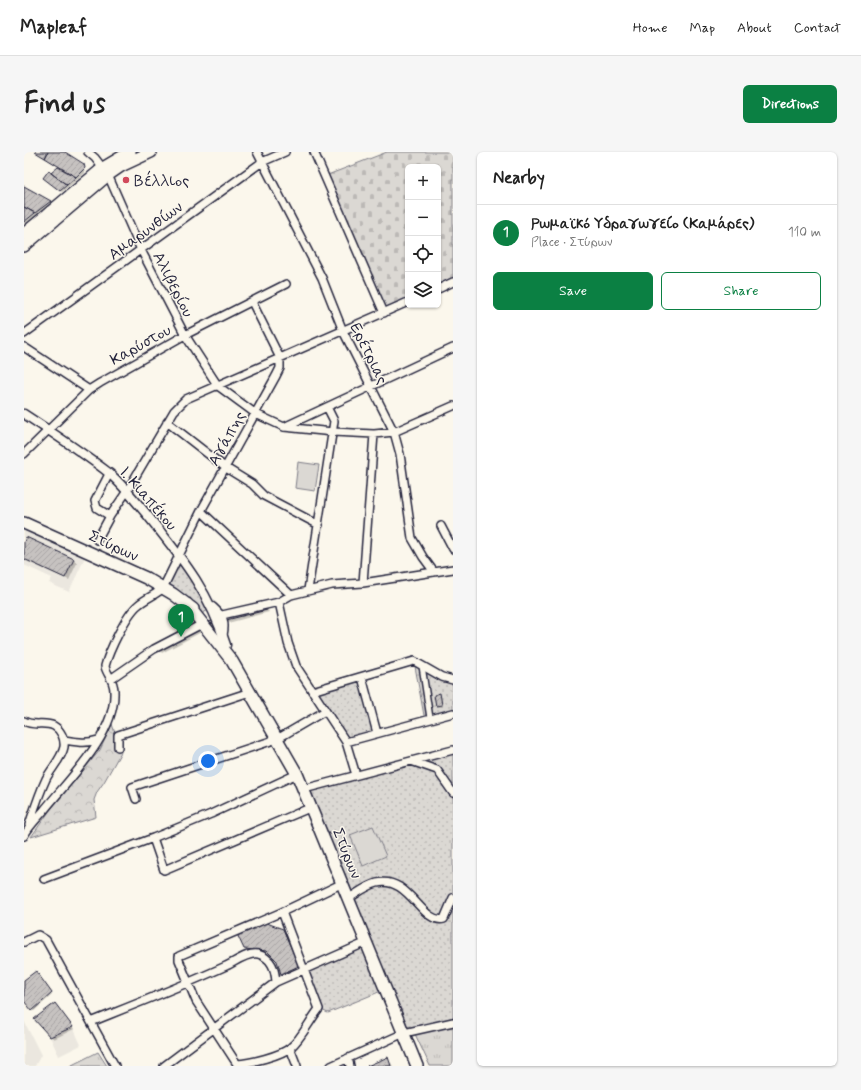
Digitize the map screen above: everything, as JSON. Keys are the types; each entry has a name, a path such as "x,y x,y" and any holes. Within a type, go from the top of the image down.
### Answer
{"main road":[{"path":"24,234 130,152"},
{"path":"24,246 106,171 121,166 151,152"},
{"name":"Στύρων","path":"24,523 83,548 163,588 187,604 225,640 232,661"},
{"name":"Στύρων","path":"187,604 232,661 297,774 350,898 417,1066"}],"street":[{"name":"Αλιβερίου","path":"88,152 106,171 141,250 184,335 218,386 256,414 284,427 374,434 394,432 453,406"},
{"name":"Ερέτριας","path":"257,152 322,278 343,331 394,432 400,454 412,538 434,572"},
{"name":"Αμαρυνθίων","path":"24,334 262,162 285,152"},
{"path":"314,152 384,313"},
{"path":"441,287 453,282"},
{"name":"Καρύστου","path":"24,454 47,429 89,390 184,335 286,284"},
{"path":"252,302 280,358"},
{"path":"96,540 127,491 166,422 179,405 186,399 405,303"},
{"path":"24,347 89,390"},
{"path":"284,427 453,348"},
{"name":"Αγάπης","path":"163,588 201,511 276,376 280,368 280,358"},
{"path":"308,590 333,432 334,420 327,407"},
{"name":"Ι. Κιαπέκου","path":"24,414 109,474 127,491 180,556 206,593 213,607 225,640"},
{"path":"166,422 226,468 252,484 264,496 319,525"},
{"path":"364,583 374,434"},
{"path":"109,474 95,501 97,508 110,516"},
{"path":"201,511 292,595"},
{"path":"441,526 453,549"},
{"path":"225,640 226,625 222,615 279,602 292,595 332,585 364,583 453,569"},
{"path":"25,834 90,753 98,740 111,716 114,700 112,678 106,669 106,663 126,620 138,605 158,594 163,588"},
{"path":"279,602 288,643 296,666 346,742 356,775"},
{"name":"Ι. Κιαπέκου","path":"213,607 222,615"},
{"path":"112,678 154,649 202,624"},
{"path":"312,691 414,661 442,677 453,680"},
{"path":"422,666 430,718"},
{"path":"362,677 377,733"},
{"path":"118,746 118,735 250,692"},
{"path":"136,799 132,787 277,739 325,710"},
{"path":"346,742 453,713"},
{"path":"24,721 33,725 46,724 53,726 60,732 64,740 64,748 46,780 25,834"},
{"path":"64,740 89,743 98,740"},
{"path":"304,789 453,750 453,757"},
{"path":"411,761 437,770 453,793"},
{"path":"44,879 153,838 211,814 297,774"},
{"path":"153,838 164,870 312,808"},
{"path":"350,898 368,886 378,882 386,882 395,885 412,895 428,915 434,920 444,919 450,912 453,898"},
{"path":"282,912 305,970 318,1009 290,1048 270,1056 237,1064 214,1027 196,1002 179,960 179,956 282,912 343,883"},
{"path":"24,942 38,935 46,940 115,1066"},
{"path":"164,1066 276,982 367,942"},
{"path":"91,1022 188,983 251,954 263,956 271,962 274,968 276,982"},
{"path":"331,1066 404,1033 453,1022"},
{"path":"290,1048 297,1066"},
{"path":"348,1058 350,1066"}],"shaded area":[{"path":"24,528 86,555 69,592 49,583 52,578 24,565"},
{"path":"24,1021 41,1055 35,1066 24,1066"},
{"path":"73,1027 81,1045 59,1056 50,1037"}],"green space":[{"path":"387,152 453,152 453,282 441,288 441,164 405,164 405,303 384,313 325,176"},
{"path":"298,462 319,465 315,491 295,488"},
{"path":"180,556 213,607 200,615 163,588"},
{"path":"414,661 453,680 453,713 425,721"},
{"path":"362,677 377,733 346,742 312,691"},
{"path":"112,724 121,752 97,792 94,800 96,817 31,837 51,809 100,750"},
{"path":"453,750 453,898 448,911 453,913 453,1022 404,1033 386,989 328,1013 319,1009 305,970 367,942 304,789"},
{"path":"373,826 386,856 363,866 350,835"},
{"path":"453,1025 453,1066 430,1066 415,1034"},
{"path":"98,1052 107,1066 70,1066"}],"building":[{"path":"35,152 48,152 45,158"},
{"path":"48,152 65,152 84,164 85,168 76,177 45,158"},
{"path":"58,167 76,177 67,185 51,173"},
{"path":"49,170 67,185 60,191 43,178"},
{"path":"24,186 51,201 35,213 24,207"},
{"path":"24,207 35,213 24,222"},
{"path":"26,537 74,559 65,578 24,559 24,542"},
{"path":"267,607 267,610 206,625 158,651 157,649 204,623"},
{"path":"440,693 442,705 436,706 434,695"},
{"path":"264,922 283,929 299,966 281,974 277,961 267,951 244,949 237,934"},
{"path":"36,971 52,993 32,1011 24,1001 24,980"},
{"path":"55,1003 73,1027 50,1037 34,1019"},
{"path":"388,1057 391,1066 367,1066"}],"place":[{"name":"Βέλλιος","path":"126,180"},
{"name":"Ρωμαϊκό Υδραγωγείο (Καμάρες)","path":"181,637"}]}
